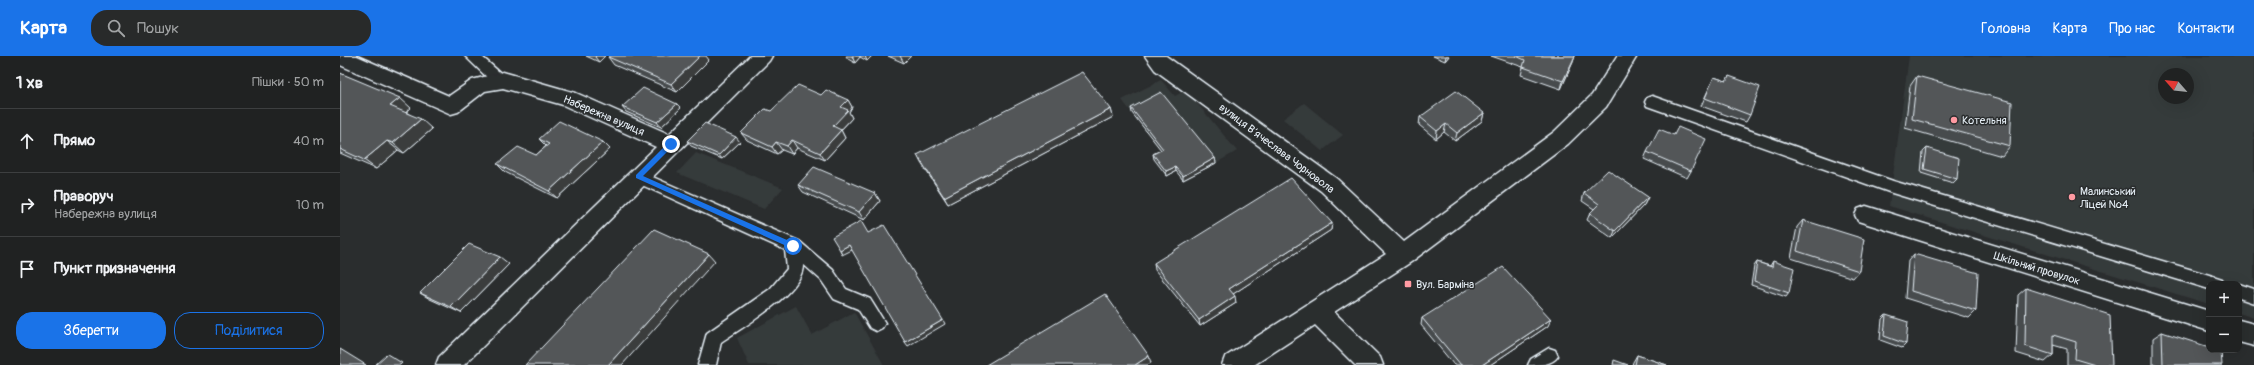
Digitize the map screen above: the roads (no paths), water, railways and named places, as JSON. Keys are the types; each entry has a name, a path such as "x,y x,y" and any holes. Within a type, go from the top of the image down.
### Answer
{"street":[{"path":"448,365 638,176 762,56"},
{"path":"1234,365 1403,255 1561,138 1588,114 1599,101 1627,56"},
{"name":"Набережна вулиця","path":"340,58 451,106 479,85 503,80 570,99 671,144"},
{"name":"вулиця Вʼячеслава Чорновола","path":"1158,60 1330,185 1403,255"},
{"name":"Шкільний провулок","path":"1866,215 2206,320"},
{"path":"1317,311 1371,365"},
{"path":"2242,332 2254,335"}],"lane":[{"path":"472,56 500,81"},
{"path":"1652,102 1892,187 2206,281"},
{"path":"638,176 793,246 828,275 840,294 864,304 876,323"},
{"path":"707,365 713,338 776,294 794,272 793,246"},
{"path":"2242,292 2254,296"}],"place":[{"name":"Котельня","path":"1954,120"},
{"name":"Малинський Ліцей №4","path":"2072,197"},
{"name":"Вул. Барміна","path":"1408,284"}]}
